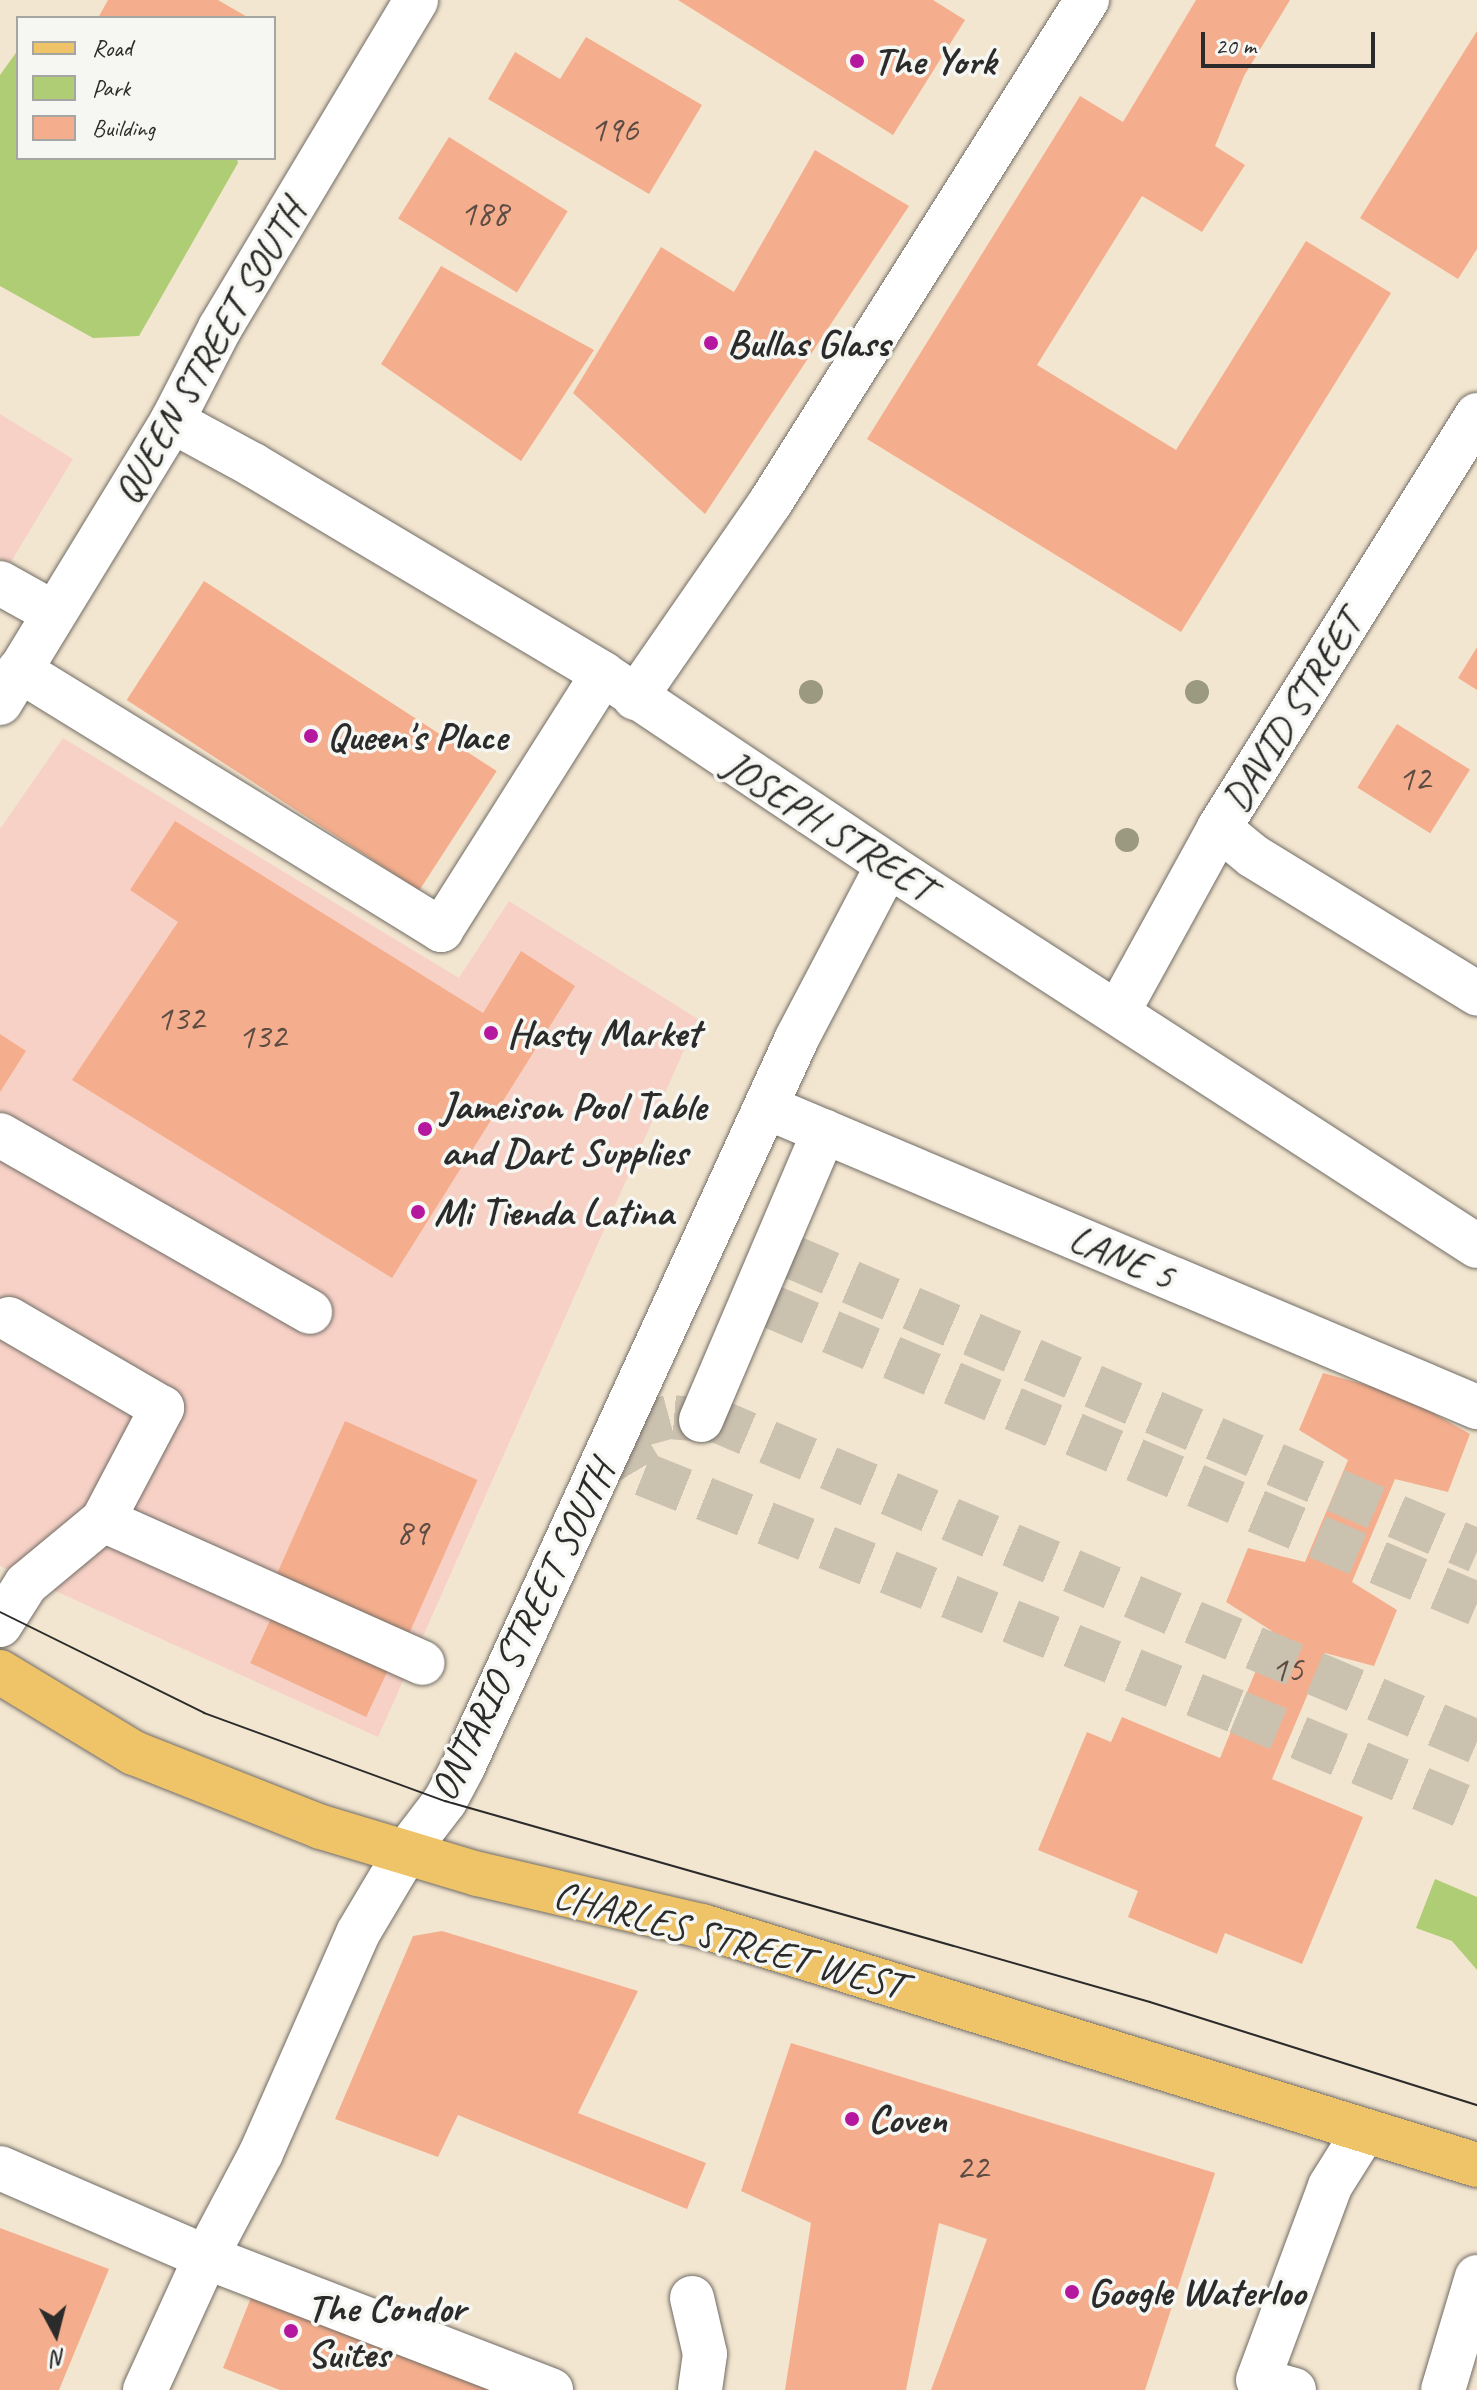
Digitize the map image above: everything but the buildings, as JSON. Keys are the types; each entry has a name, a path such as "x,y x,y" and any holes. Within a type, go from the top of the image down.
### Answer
{"main road":[{"name":"CHARLES STREET WEST","path":"0,1672 134,1753 321,1827 478,1874 702,1926 1477,2165"}],"street":[{"path":"10,687 441,930 501,837 619,686 770,503 1087,0"},
{"name":"QUEEN STREET SOUTH","path":"10,687 172,421 220,328 408,3"},
{"name":"DAVID STREET","path":"1118,1012 1219,828 1477,415"},
{"name":"JOSEPH STREET","path":"172,421 253,465 619,686 888,865 1118,1012 1197,1068 1477,1246"},
{"path":"0,583 54,613"},
{"path":"1219,828 1253,856 1477,993"},
{"name":"ONTARIO STREET SOUTH","path":"145,2390 206,2257 261,2153 358,1933 406,1852 445,1801 463,1767 797,1038 888,865"},
{"name":"LANE 5","path":"766,1107 1477,1407"},
{"path":"701,1420 824,1131"},
{"path":"0,1135 310,1312"},
{"path":"0,1625 26,1584 103,1520 162,1408 9,1319"},
{"path":"103,1520 423,1663"},
{"path":"1294,2390 1258,2380 1330,2186 1364,2132"},
{"path":"0,2168 206,2257 551,2390"},
{"path":"1443,2390 1477,2277"},
{"path":"692,2298 705,2354 700,2390"}],"shaded area":[{"path":"0,414 73,459 9,565 0,560"},
{"path":"63,738 459,978 509,901 698,1019 378,1737 0,1566 0,829"}],"green space":[{"path":"16,53 16,160 237,160 139,336 93,338 0,286 0,75"},
{"path":"1435,1879 1477,1897 1477,1970 1452,1941 1416,1928"}],"tunnel":[{"path":"767,1262 790,1256 1477,1551"},
{"path":"759,1283 760,1296 770,1306 1477,1604"},
{"path":"1477,1742 718,1421 669,1417 617,1431 643,1474 1238,1712 1477,1812"}],"tram line":[{"path":"0,1612 204,1713 445,1801 1150,2002 1477,2105"}],"place":[{"name":"The York","path":"857,61"},
{"name":"Bullas Glass","path":"711,343"},
{"name":"Queen's Place","path":"311,736"},
{"name":"Hasty Market","path":"491,1033"},
{"name":"Jameison Pool Table and Dart Supplies","path":"425,1129"},
{"name":"Mi Tienda Latina","path":"418,1212"},
{"name":"Coven","path":"852,2119"},
{"name":"Google Waterloo","path":"1072,2292"},
{"name":"The Condor Suites","path":"291,2331"}]}
